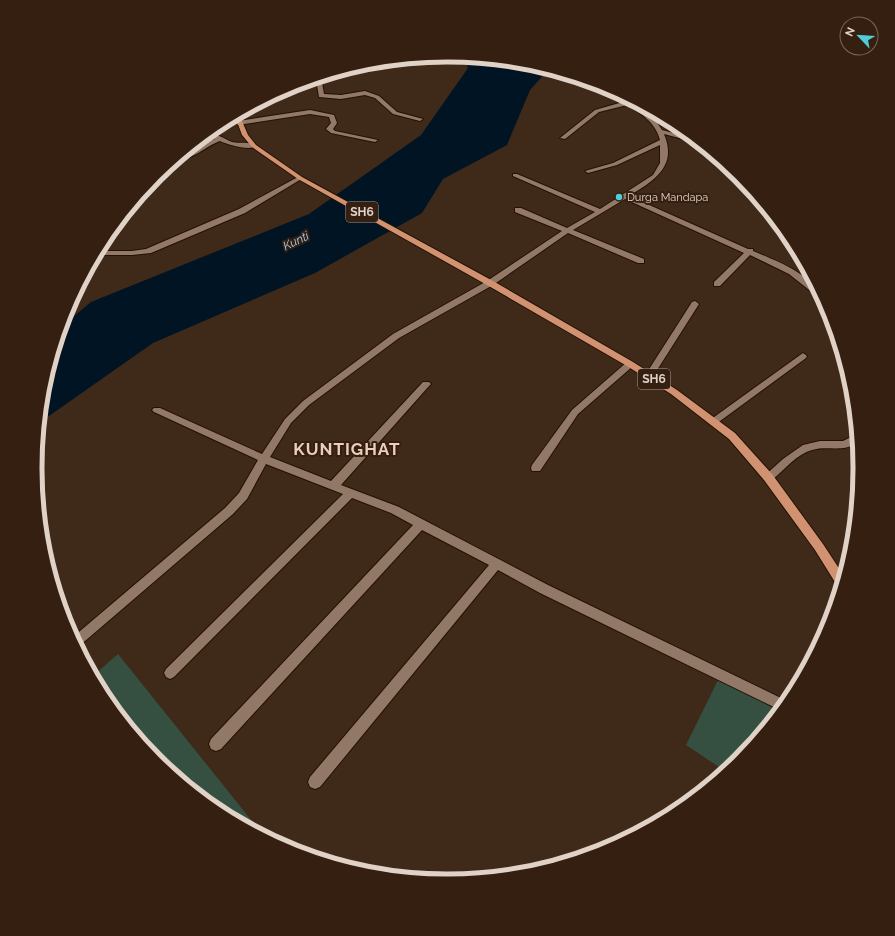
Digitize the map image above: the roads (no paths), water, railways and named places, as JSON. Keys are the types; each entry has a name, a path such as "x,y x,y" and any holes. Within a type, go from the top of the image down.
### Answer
{"main road":[{"name":"SH6","path":"238,123 254,146 300,178 490,282 630,364 714,422 732,436 768,477 819,547 838,577"}],"street":[{"path":"320,83 321,96 342,97 365,93 377,97 395,113 420,120"},
{"path":"563,138 597,111 626,103"},
{"path":"238,123 317,112 332,116 334,123 329,129 333,132 375,140"},
{"path":"80,639 229,511 243,496 288,421 306,403 401,333 490,282 567,231 625,197 655,176 662,168 665,158 660,131 650,117"},
{"path":"660,131 681,137"},
{"path":"213,137 232,144 254,146"},
{"path":"192,153 199,151 209,143 220,139"},
{"path":"588,171 615,164 663,141"},
{"path":"515,175 601,212"},
{"path":"103,254 148,251 242,211 300,178"},
{"path":"625,197 750,251 792,272 809,286"},
{"path":"518,210 641,260"},
{"path":"717,284 750,251"},
{"path":"649,376 695,304"},
{"path":"714,422 803,356"},
{"path":"536,468 575,412 630,364"},
{"path":"333,486 426,384"},
{"path":"156,410 264,460 395,510 497,564 778,703"},
{"path":"768,477 806,448 825,444 838,447 848,445 852,442"},
{"path":"170,673 351,492"},
{"path":"216,744 421,524"},
{"path":"315,782 497,564"}],"water":[{"name":"Kunti","path":"466,63 500,66 544,74 530,90 507,145 443,179 422,213 315,273 153,343 45,419 56,363 71,319 91,302 309,214 421,135 468,68"}],"place":[{"name":"Durga Mandapa","path":"619,197"}],"district":[{"name":"KUNTIGHAT","path":"347,449"}]}
